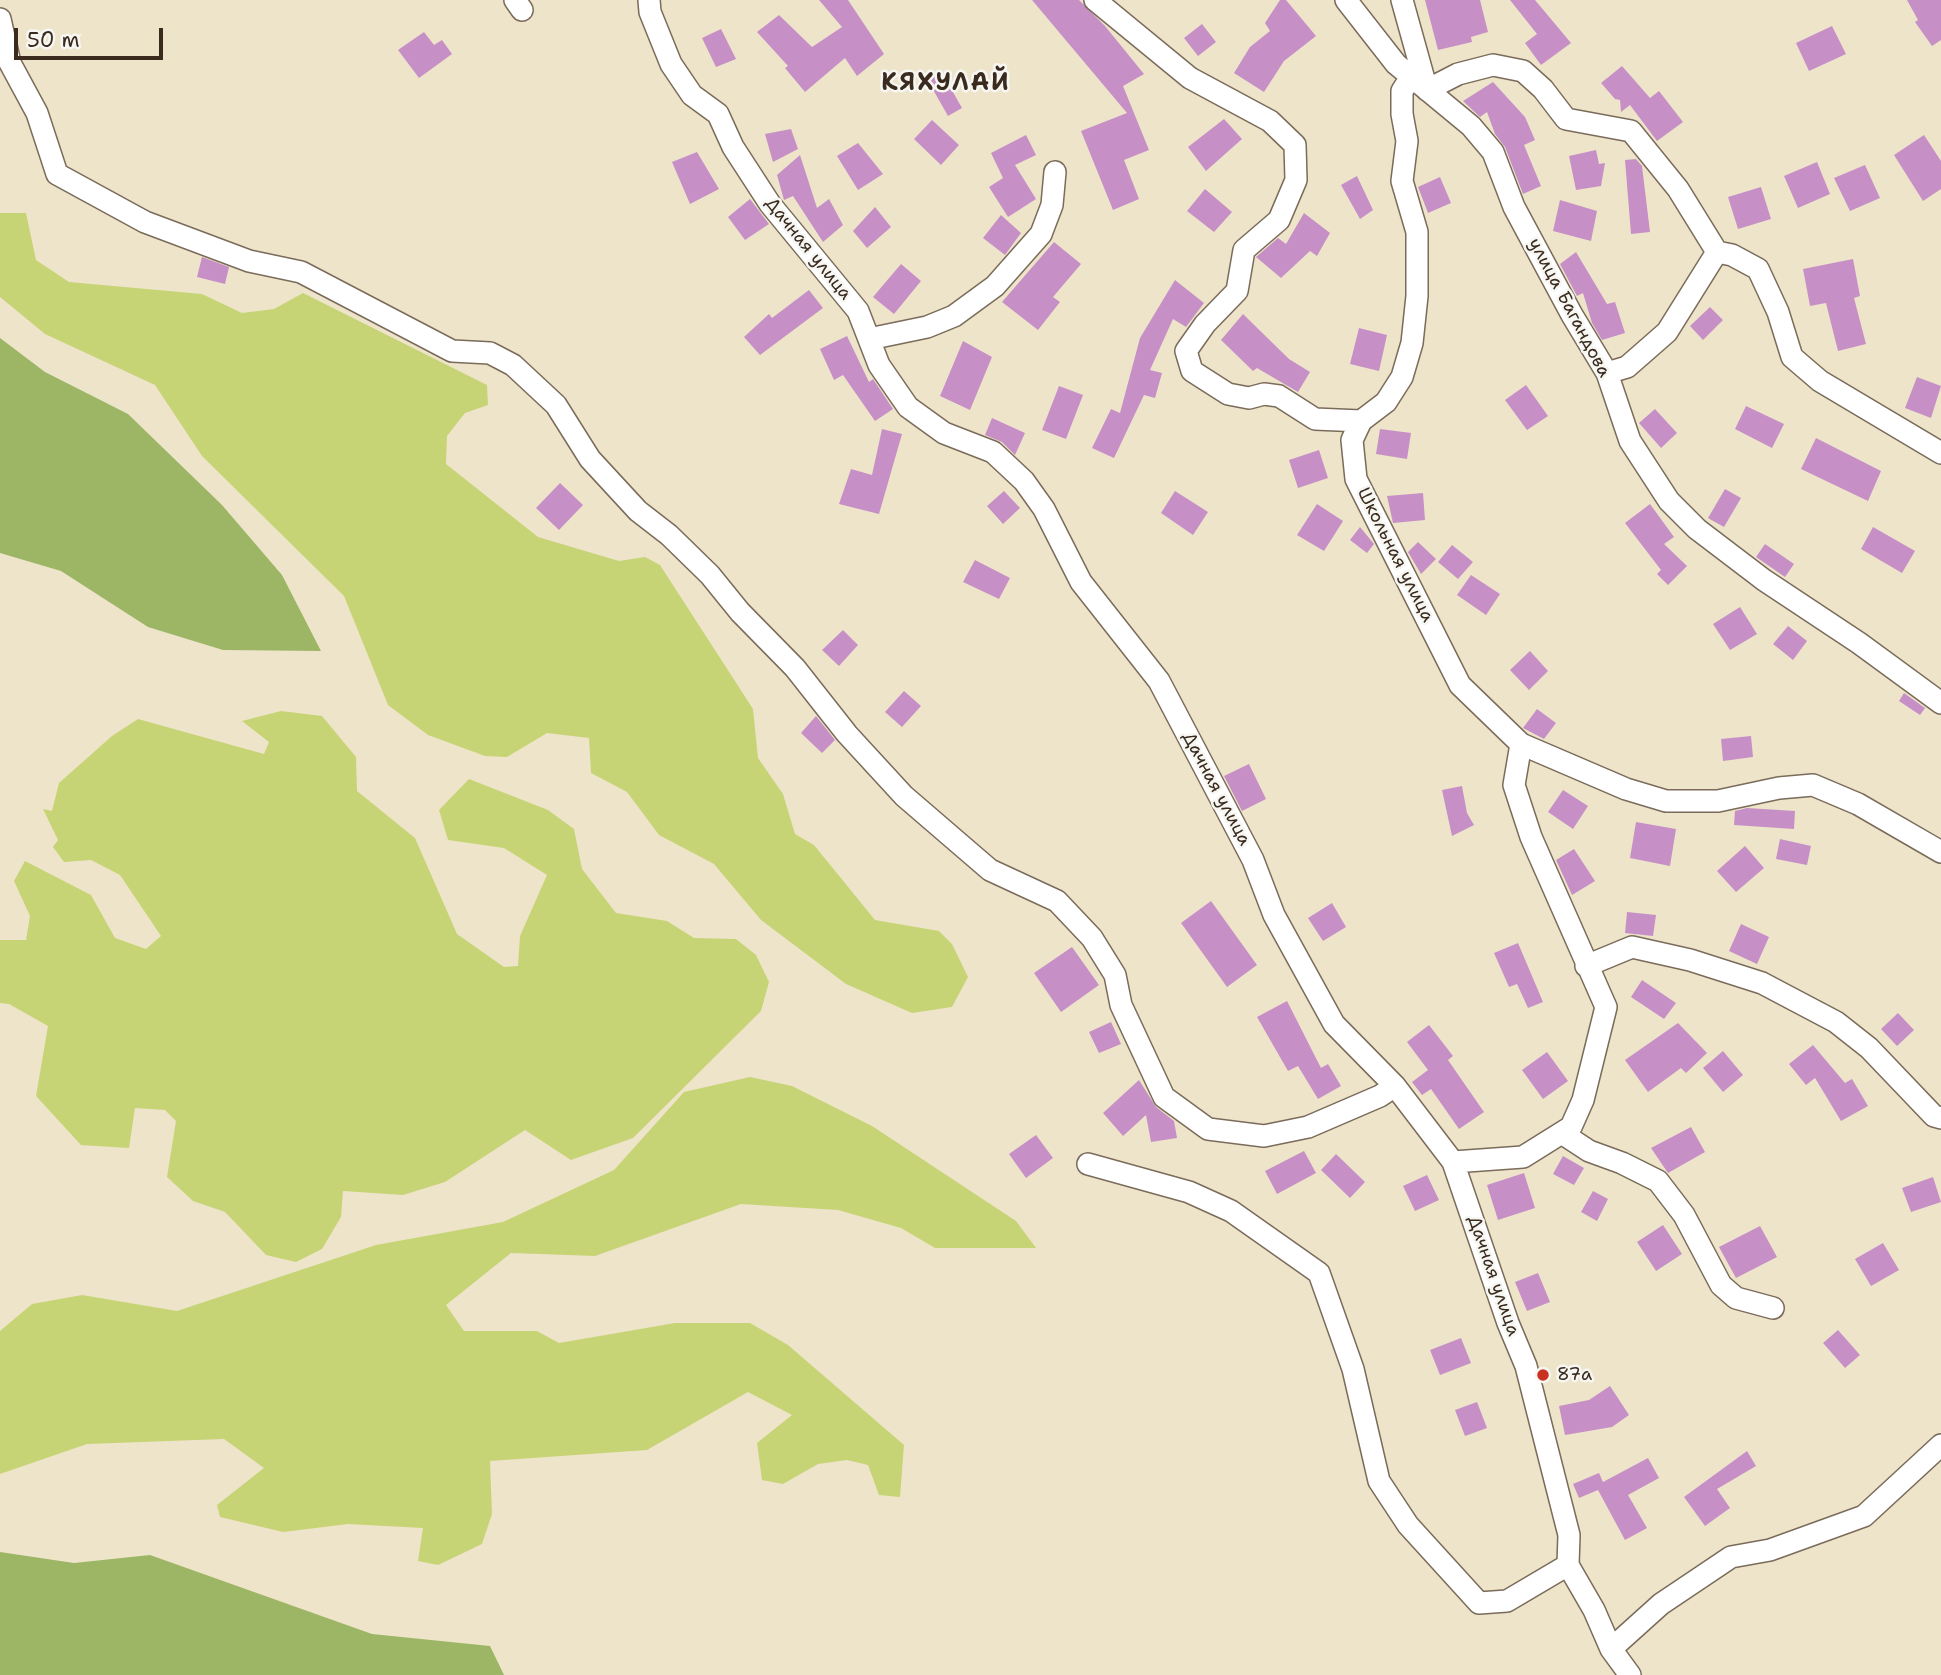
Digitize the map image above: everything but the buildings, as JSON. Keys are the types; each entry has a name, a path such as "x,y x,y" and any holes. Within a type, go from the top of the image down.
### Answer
{"street":[{"path":"3,0 0,18 10,63 37,113 57,174 145,222 249,261 301,272 452,351 490,353 513,365 556,405 598,467 638,511 669,535 710,575 740,612 795,668 847,734 904,796 990,870 1057,901 1092,938 1115,975 1121,1005 1164,1097 1208,1129 1264,1136 1308,1127 1380,1096 1395,1086"},
{"name":"Дачная улица","path":"649,0 650,12 671,64 692,95 718,114 733,147 770,204 858,311 879,365 908,407 944,433 992,452 1024,481 1044,509 1081,582 1159,681 1253,860 1274,915 1334,1024 1395,1086 1452,1162 1508,1323 1526,1366 1569,1535 1568,1565 1594,1611 1611,1649 1630,1675"},
{"path":"1095,0 1190,78 1270,121 1295,145 1296,180 1279,220 1244,250 1237,291 1205,324 1186,351 1192,371 1228,394 1249,398 1264,394 1279,396 1315,419 1361,421 1386,402 1397,385 1412,344 1417,296 1417,232 1402,181 1407,141 1402,114 1402,91 1419,83 1493,65 1523,71 1543,89 1566,119 1631,131 1678,189 1717,252 1758,269 1778,312 1792,357 1820,381 1941,453"},
{"name":"улица Багандова","path":"1346,0 1396,64 1471,125 1493,152 1514,207 1572,315 1607,373 1630,441 1669,500 1697,529 1815,617 1859,643 1941,703"},
{"path":"1402,0 1419,83"},
{"path":"869,339 954,316 995,286 1041,234 1052,205 1055,172"},
{"path":"1607,373 1627,367 1667,332 1717,252"},
{"name":"Школьная улица","path":"1361,421 1352,440 1356,479 1402,572 1428,616 1460,685 1521,744"},
{"path":"1452,1162 1523,1157 1571,1127 1583,1100 1606,1007 1531,836 1514,785 1521,744 1626,789 1666,802 1718,801 1779,788 1814,785 1858,804 1941,852"},
{"path":"1586,965 1632,947 1690,960 1762,983 1836,1022 1869,1048 1934,1116 1941,1118"},
{"path":"1563,1134 1589,1151 1622,1163 1658,1181 1684,1214 1721,1285 1737,1298 1773,1308"},
{"path":"1088,1164 1189,1192 1231,1211 1320,1273 1353,1369 1379,1481 1408,1525 1479,1602 1507,1601 1568,1565"},
{"path":"1611,1649 1661,1604 1731,1557 1770,1550 1864,1516 1941,1445"}],"green space":[{"path":"0,213 26,213 36,260 69,282 202,294 242,313 274,309 303,293 487,385 488,405 465,413 447,436 446,464 538,537 619,561 645,557 660,565 753,709 758,758 783,794 795,834 814,845 875,920 939,931 952,944 968,977 952,1007 912,1013 846,984 761,920 714,864 659,835 627,792 591,773 589,738 547,733 507,757 485,756 428,735 388,705 344,596 202,456 155,385 45,334 0,297"},
{"path":"0,338 45,372 128,414 222,505 282,575 321,651 223,650 148,627 61,571 0,553"},
{"path":"281,711 322,716 356,757 357,791 415,838 457,934 504,967 518,966 520,936 547,875 504,848 448,840 439,810 469,779 548,810 574,829 582,869 616,913 667,921 694,938 736,939 756,955 769,982 761,1011 633,1138 571,1160 525,1130 445,1182 403,1195 343,1191 341,1217 322,1249 296,1262 266,1255 225,1212 193,1201 167,1177 176,1121 165,1110 135,1108 129,1148 81,1145 36,1096 48,1026 9,1004 0,1003 0,940 26,940 30,916 14,881 25,861 91,895 115,938 146,949 161,936 120,875 91,860 64,862 53,847 58,840 43,809 52,811 59,783 112,736 138,719 264,754 269,742 242,721"},
{"path":"750,1077 792,1086 872,1126 1016,1221 1036,1248 935,1248 901,1228 838,1210 741,1204 595,1256 511,1253 446,1305 464,1331 537,1331 559,1343 675,1323 750,1323 788,1345 904,1445 900,1497 879,1495 868,1465 847,1460 818,1464 783,1484 762,1480 757,1443 792,1415 748,1392 647,1450 490,1461 492,1514 482,1544 438,1565 418,1561 423,1528 348,1524 283,1532 220,1517 217,1505 264,1468 224,1439 87,1444 0,1474 0,1331 32,1304 82,1295 177,1311 376,1245 503,1222 614,1170 684,1092"},
{"path":"0,1552 74,1563 150,1555 372,1634 490,1646 504,1675 0,1675"}],"place":[{"name":"87а","path":"1543,1375"}],"district":[{"name":"КЯХУЛАЙ","path":"946,84"}]}
